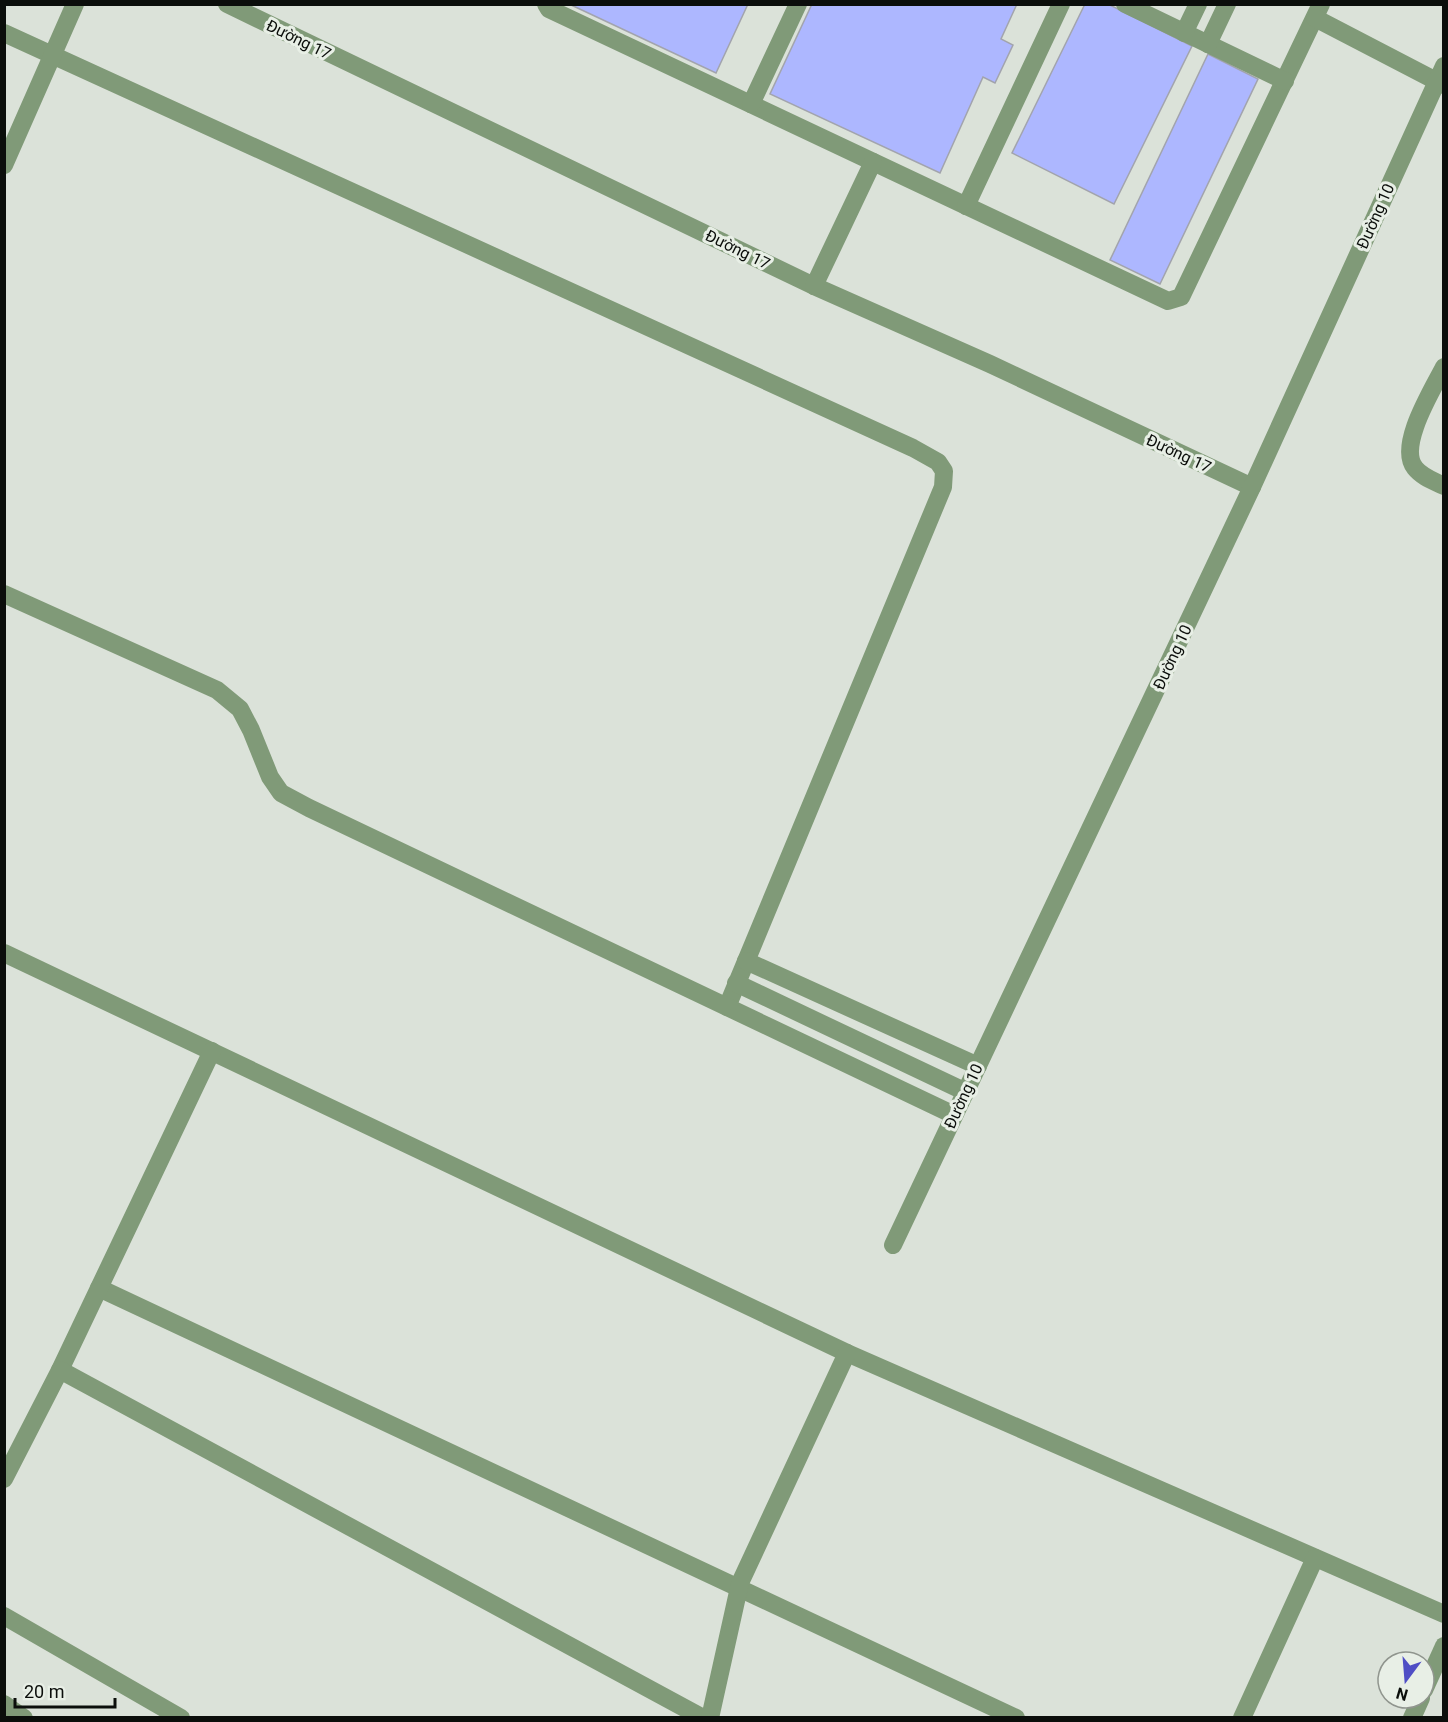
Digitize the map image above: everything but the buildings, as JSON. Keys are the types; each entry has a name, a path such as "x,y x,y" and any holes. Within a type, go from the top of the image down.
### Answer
{"street":[{"path":"4,165 75,4"},
{"name":"Đường 17","path":"226,4 814,286 1000,369 1252,487"},
{"path":"546,4 549,9 1168,301 1181,297 1318,11 1441,77"},
{"path":"752,104 798,4"},
{"path":"966,206 1061,4"},
{"path":"1125,4 1285,81"},
{"path":"1184,33 1198,4"},
{"path":"1208,44 1227,4"},
{"path":"4,33 913,448 938,462 944,471 943,487 727,1007"},
{"name":"Đường 10","path":"893,1245 1252,487 1441,77"},
{"path":"814,286 873,162"},
{"path":"1443,367 1411,436 1409,454 1414,467 1429,479 1443,486"},
{"path":"4,594 217,690 240,709 270,777 282,793 954,1115"},
{"path":"4,953 847,1353 1443,1614"},
{"path":"746,961 978,1066"},
{"path":"736,983 966,1092"},
{"path":"4,1479 60,1370 212,1051"},
{"path":"99,1288 1016,1718"},
{"path":"710,1718 739,1588 847,1353"},
{"path":"60,1370 703,1718"},
{"path":"1242,1718 1315,1558"},
{"path":"4,1616 181,1718"},
{"path":"1436,1662 1443,1646"},
{"path":"4,1704 24,1718"}]}
